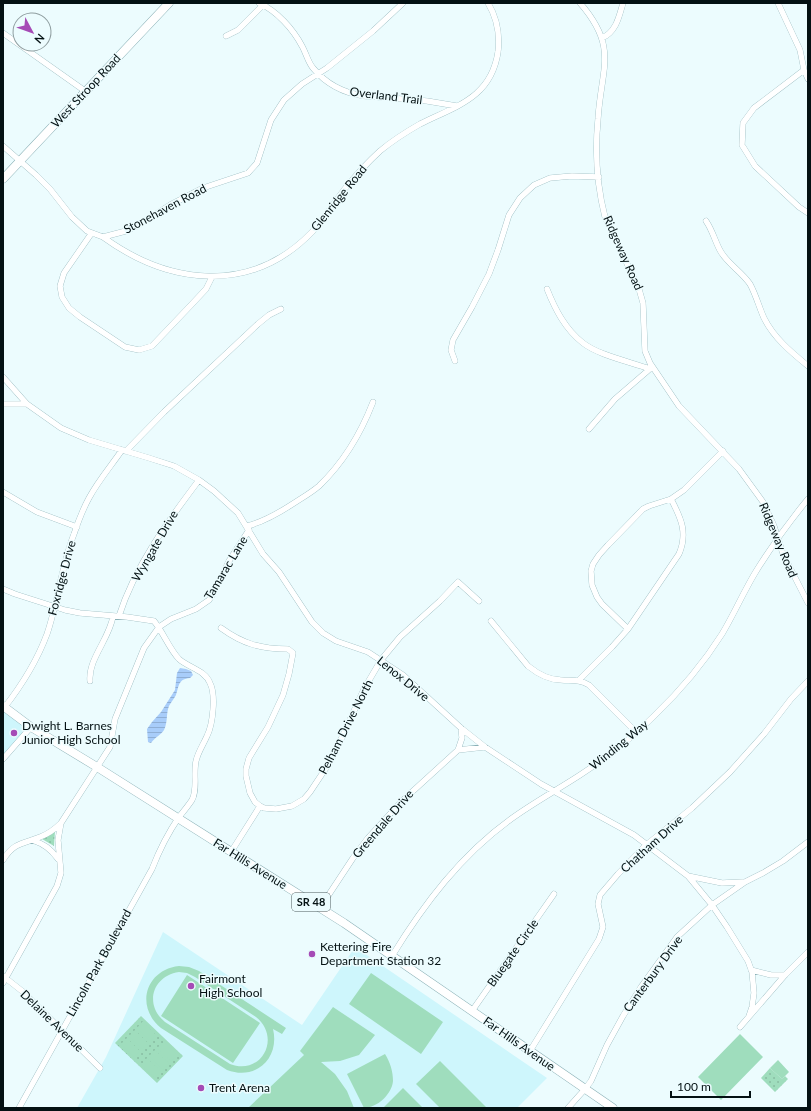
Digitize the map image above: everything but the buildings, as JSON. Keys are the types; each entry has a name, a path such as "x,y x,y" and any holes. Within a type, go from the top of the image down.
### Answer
{"main road":[{"name":"West Stroop Road","path":"3,179 169,3"},
{"name":"Far Hills Avenue","path":"4,707 31,727 320,908 613,1108"}],"street":[{"name":"Stonehaven Road","path":"103,237 139,225 170,205 203,188 248,173 256,163 267,130 277,110 291,94 318,73 327,68 373,31 403,3"},
{"name":"Glenridge Road","path":"103,237 124,251 157,267 179,273 212,277 230,275 263,266 293,249 313,231 352,180 381,150 409,131 469,100 481,90 491,76 499,46 499,36 495,16 488,3"},
{"name":"Ridgeway Road","path":"580,3 594,21 602,38 606,54 598,118 598,177 605,217 640,289 642,298 645,351 651,368 679,406 739,469 763,502 774,526 791,572 808,603"},
{"path":"602,38 613,30 623,3"},
{"path":"778,3 800,50 804,70 808,79"},
{"path":"226,36 238,30 262,4"},
{"name":"Overland Trail","path":"262,4 279,16 288,26 302,45 314,69 336,88 354,95 427,101 458,106"},
{"path":"3,33 85,91"},
{"path":"804,70 754,108 742,123 742,146 755,166 799,207 808,213"},
{"path":"3,146 50,189 82,227 91,234 103,237"},
{"path":"455,361 451,350 452,340 472,307 489,274 509,215 520,198 534,185 550,178 572,176 598,177"},
{"path":"706,221 713,232 720,251 745,277 750,285 764,319 783,344 808,366"},
{"path":"91,234 64,272 60,286 62,298 69,308 80,317 125,347 139,350 152,346 206,289 212,277"},
{"path":"547,289 563,321 575,336 584,344 608,355 651,368"},
{"name":"Foxridge Drive","path":"4,707 26,678 34,664 47,633 61,576 76,527 89,497 124,451 237,343 269,315 281,309"},
{"path":"589,429 615,398 651,368"},
{"name":"Lenox Drive","path":"3,377 26,404 61,428 95,442 174,466 199,480 236,510 263,554 279,572 318,628 329,638 364,649 381,660 402,676 485,747 554,791 607,819 648,844 688,876 728,927 744,954 751,970 754,981 754,993 749,1016"},
{"path":"248,528 276,514 310,492 327,478 353,443 373,402"},
{"path":"3,404 26,404"},
{"path":"628,629 602,604 597,597 591,578 593,564 608,545 643,509 671,499 684,490 723,452"},
{"name":"Wyngate Drive","path":"90,681 90,670 116,616 156,542 178,507 199,480"},
{"path":"3,492 36,512 76,527"},
{"path":"580,680 628,629 679,554 684,537 682,522 671,499"},
{"name":"Winding Way","path":"392,956 414,920 436,891 469,855 510,820 597,764 636,732 676,694 707,655 736,610 755,573 808,499"},
{"name":"Tamarac Lane","path":"159,627 174,618 196,609 209,600 248,528"},
{"name":"Pelham Drive North","path":"260,806 276,809 292,806 304,799 332,759 364,689 381,660 400,637 435,606 458,582 478,601"},
{"path":"3,589 54,607 80,613 152,620 159,627 149,639 140,656 115,719 112,743 61,823 47,834 23,842 12,848 3,860"},
{"path":"491,621 528,666 546,677 556,680 580,680 589,685 636,732"},
{"name":"Lincoln Park Boulevard","path":"19,1108 152,869 159,851 178,818 192,800 194,794 194,772 197,756 207,737 212,721 212,688 206,676 185,664 175,654 159,627"},
{"path":"221,628 240,640 255,646 288,649 291,651 293,656 283,695 268,728 249,758 246,769 250,793 255,802 260,806 231,852"},
{"name":"Chatham Drive","path":"530,1051 599,939 603,927 598,904 600,895 628,863 648,844 703,798 730,772 764,734 791,698 808,681"},
{"path":"3,759 31,727"},
{"path":"461,728 462,738 458,750 485,747"},
{"name":"Greendale Drive","path":"320,908 353,858 385,819 422,782 458,750"},
{"path":"4,979 57,886 61,873 58,840 61,823"},
{"path":"32,840 42,843 59,859"},
{"name":"Canterbury Drive","path":"568,1108 591,1081 614,1032 641,987 677,937 712,905 745,882 783,861 808,842"},
{"name":"Lenox Drive","path":"688,876 722,883 745,882"},
{"name":"Bluegate Circle","path":"472,1011 554,894"},
{"path":"740,1027 785,975 808,952"},
{"path":"751,970 771,975 785,975"},
{"name":"Delaine Avenue","path":"4,979 62,1030 100,1068"}],"shaded area":[{"name":"Dwight L. Barnes Junior High School","path":"3,706 31,727 3,759"},
{"name":"Fairmont High School","path":"163,932 302,1025 355,947 547,1078 517,1108 77,1108 106,1057"}],"green space":[{"path":"55,831 54,846 42,839"},
{"path":"179,966 189,967 199,971 286,1028 282,1034 273,1029 273,1049 269,1058 264,1064 256,1070 247,1072 238,1073 227,1070 161,1028 153,1019 148,1010 146,1000 152,982 158,974 167,969","holes":["179,972 187,973 256,1017 264,1026 267,1035 267,1044 264,1053 259,1060 251,1065 241,1066 230,1064 165,1022 158,1015 153,1000 157,985 162,979 170,975"]},
{"path":"371,973 443,1022 421,1054 349,1004"},
{"path":"187,975 260,1023 233,1063 161,1016"},
{"path":"333,1007 375,1035 359,1055 340,1061 321,1062 335,1074 347,1091 354,1108 248,1108 304,1055 300,1051"},
{"path":"141,1016 183,1056 157,1083 115,1043"},
{"path":"143,1021 156,1035 150,1041 137,1028"},
{"path":"135,1030 148,1043 142,1049 129,1036"},
{"path":"740,1034 763,1057 721,1100 698,1077"},
{"path":"127,1038 140,1051 134,1057 121,1044"},
{"path":"164,1042 177,1055 171,1061 157,1048"},
{"path":"155,1050 169,1063 163,1070 149,1056"},
{"path":"385,1054 392,1070 392,1086 387,1095 379,1103 374,1106 364,1108 347,1074"},
{"path":"147,1058 161,1071 155,1078 141,1065"},
{"path":"778,1060 789,1072 782,1079 770,1068"},
{"path":"440,1061 487,1108 440,1108 416,1084"},
{"path":"770,1068 782,1079 785,1076 788,1079 775,1092 761,1078"},
{"path":"403,1088 423,1108 383,1108"}],"water":[{"path":"180,668 191,671 193,675 190,678 181,681 176,695 168,709 164,730 151,743 148,742 147,729 161,712 175,690 177,673"}],"place":[{"name":"Dwight L. Barnes Junior High School","path":"14,733"},
{"name":"Kettering Fire Department Station 32","path":"312,954"},
{"name":"Fairmont High School","path":"191,986"},
{"name":"Trent Arena","path":"201,1088"}]}
